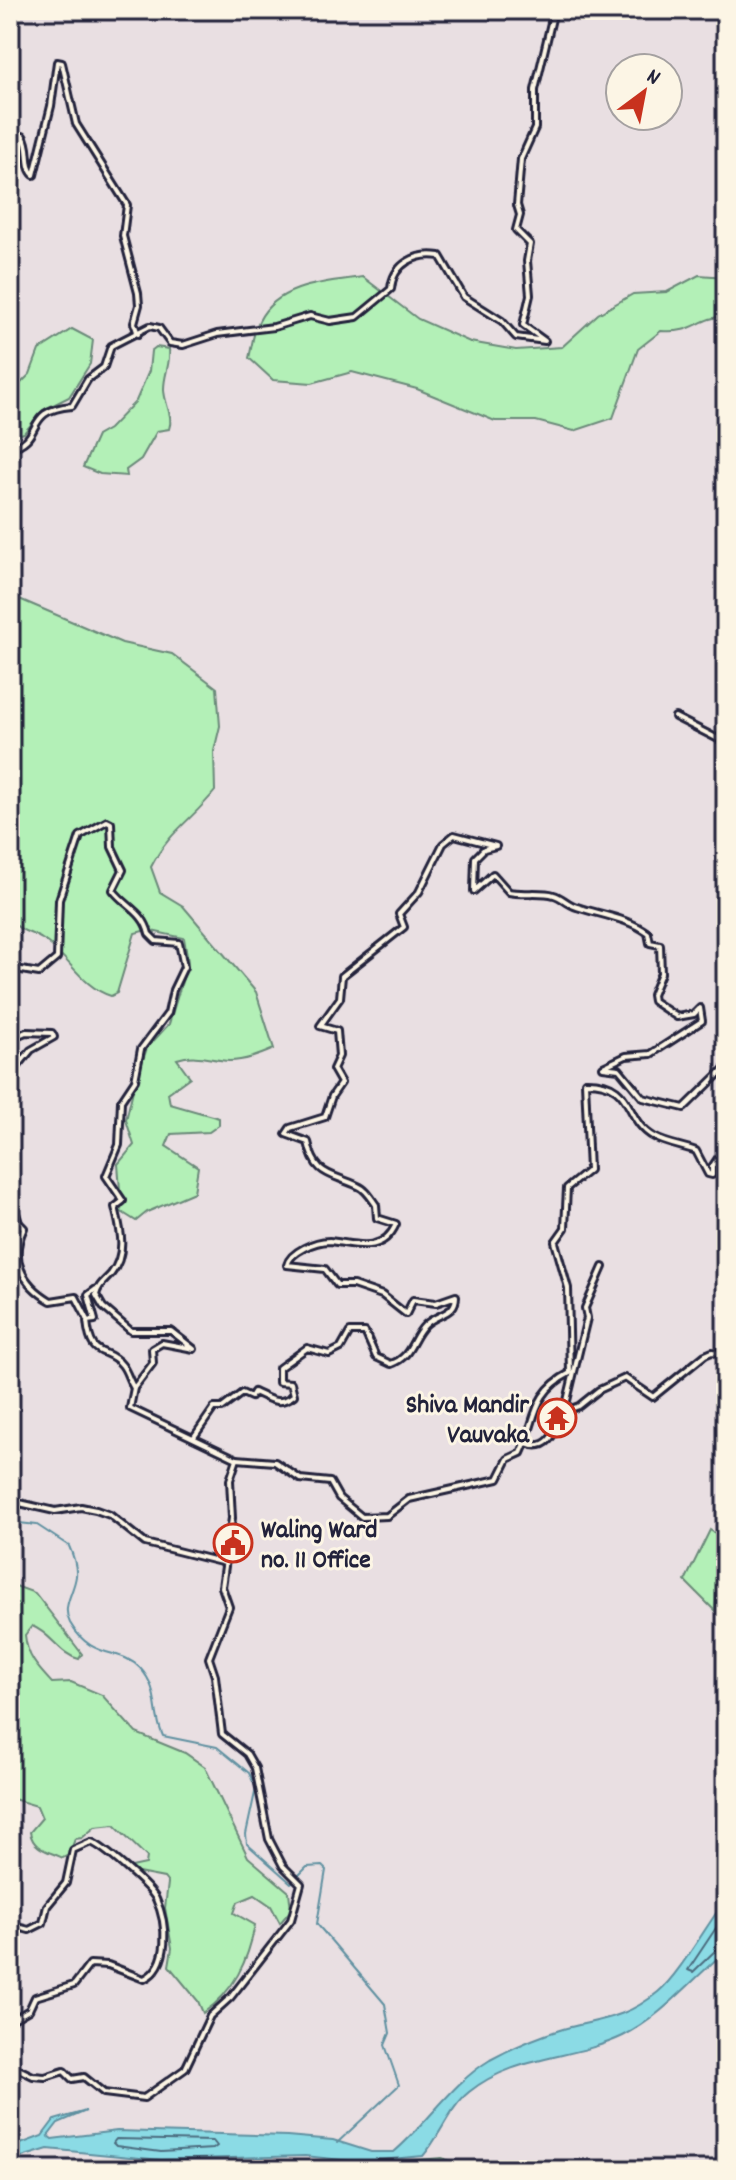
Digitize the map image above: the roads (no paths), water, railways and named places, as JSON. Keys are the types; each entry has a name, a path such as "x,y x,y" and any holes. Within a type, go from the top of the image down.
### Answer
{"street":[{"path":"10,448 30,436 42,413 51,408 72,406 88,379 104,367 111,346 150,326 159,328 165,340 183,345 217,334 274,327 310,316 330,321 357,317 391,289 392,278 412,257 425,253 440,256 464,297 502,321 516,337 545,341 527,331 523,325 530,295 527,261 530,244 516,230 521,159 535,128 535,90 554,10"},
{"path":"10,185 23,136 27,142 29,169 34,175 51,106 57,62 62,63 76,124 127,205 123,236 138,293 139,305 134,323 138,334"},
{"path":"675,717 726,743"},
{"path":"10,968 39,973 57,958 59,900 82,832 111,823 112,847 123,870 113,890 140,913 149,934 156,941 179,943 184,967 168,1013 141,1049 135,1080 121,1101 119,1145 106,1176 123,1201 115,1207 122,1225 121,1250 115,1268 88,1295 95,1320 88,1320"},
{"path":"194,1437 214,1408 222,1408 242,1393 251,1397 254,1392 275,1402 291,1398 294,1395 291,1383 279,1382 279,1368 307,1348 329,1354 341,1348 350,1332 365,1332 376,1357 391,1364 407,1356 416,1335 426,1324 450,1312 455,1303 456,1296 436,1303 413,1300 406,1314 382,1295 353,1285 337,1285 325,1269 287,1265 295,1254 317,1244 330,1241 358,1247 376,1243 389,1235 396,1224 377,1218 376,1205 361,1187 327,1175 313,1162 308,1142 286,1134 290,1128 325,1117 332,1096 341,1083 333,1069 339,1056 337,1031 320,1026 340,998 342,976 404,927 399,914 419,892 443,844 454,835 496,846 484,849 475,858 474,891 493,874 509,892 553,894 574,907 599,910 623,924 637,925 648,933 650,943 660,945 661,973 652,995 653,1001 677,1017 694,1014 700,1008 702,1021 651,1054 626,1056 603,1067 619,1069 643,1098 684,1108 726,1067"},
{"path":"10,1039 40,1030 52,1033 54,1037 31,1050 10,1076"},
{"path":"98,1288 96,1295 103,1307 131,1331 171,1331 194,1349 162,1343 152,1349 153,1363 134,1388 130,1408 237,1459 275,1462 300,1479 330,1482 339,1498 362,1517 374,1517 400,1509 409,1499 498,1479 508,1459 521,1453 530,1422 550,1383 570,1373 568,1288 555,1242 565,1228 567,1188 589,1170 585,1082 602,1082 619,1091 641,1125 654,1137 696,1151 708,1174 712,1175 712,1167 726,1146"},
{"path":"10,1193 19,1223 24,1228 17,1246 22,1275 51,1301 76,1297 88,1320 96,1349 122,1364 134,1388"},
{"path":"10,1223 19,1223"},
{"path":"526,1443 540,1445 550,1440 564,1411 573,1386 587,1318 585,1308 603,1267"},
{"path":"564,1411 579,1406 599,1390 625,1378 653,1397 705,1355 712,1352 726,1354"},
{"path":"10,2065 33,2076 45,2077 64,2071 72,2079 84,2077 104,2093 144,2098 185,2069 210,2016 231,1997 291,1920 301,1884 283,1866 269,1839 255,1768 247,1754 222,1734 215,1676 209,1658 229,1607 222,1587 232,1518 230,1480 237,1459"},
{"path":"10,1494 15,1502 43,1509 81,1507 96,1510 110,1515 145,1543 225,1563"},
{"path":"10,1925 29,1930 43,1923 47,1906 66,1883 73,1850 91,1842 115,1855 125,1870 149,1889 157,1901 164,1950 160,1966 144,1979 108,1965 90,1964 74,1985 35,1997 29,2010 10,2021"}],"water":[{"path":"726,1899 726,1951 664,2008 638,2028 604,2044 524,2064 486,2080 462,2099 423,2156 360,2162 305,2156 161,2160 48,2149 22,2157 10,2170 10,2148 42,2136 54,2120 86,2111 58,2123 48,2136 52,2139 117,2131 287,2136 333,2140 371,2152 394,2152 464,2080 490,2060 545,2035 623,2013 658,1992 684,1962"}],"waterway":[{"path":"10,1522 37,1525 69,1546 76,1572 67,1605 70,1623 87,1643 124,1657 140,1668 150,1684 163,1736 217,1747 249,1773 256,1788 246,1834 247,1844 291,1883 307,1867 322,1866 326,1870 317,1924 385,2004 390,2033 385,2045 399,2085 337,2143"}],"place":[{"name":"Shiva Mandir Vauvaka","path":"557,1418"},
{"name":"Waling Ward no. 11 Office","path":"233,1543"}]}
